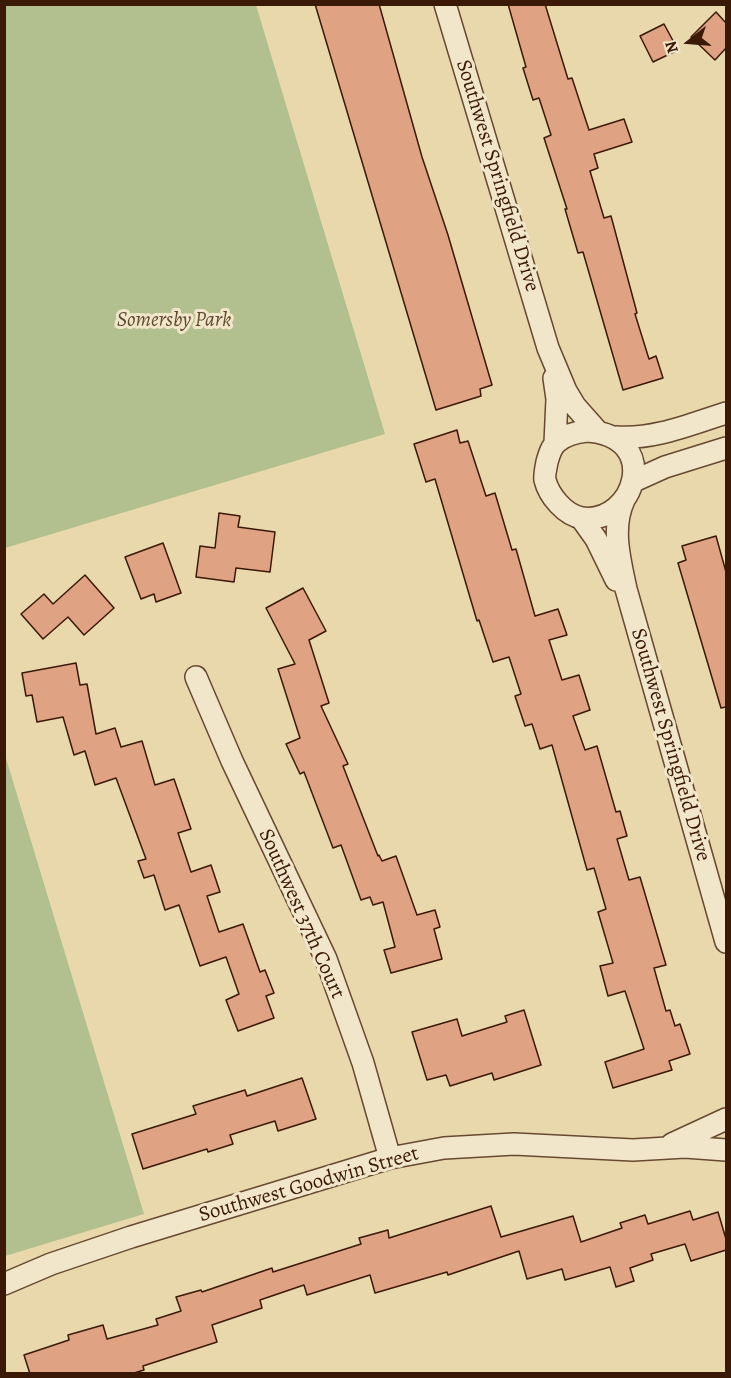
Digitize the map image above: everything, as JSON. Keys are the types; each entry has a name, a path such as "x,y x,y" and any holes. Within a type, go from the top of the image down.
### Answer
{"street":[{"name":"Southwest Springfield Drive","path":"445,4 549,348 566,391 575,406 607,434"},
{"name":"Southwest Springfield Drive","path":"549,348 557,399 555,443"},
{"path":"607,434 626,449 634,469 634,480 624,500 612,511 581,518 560,506 549,491 544,478 549,454 555,443 578,432 607,434 639,438 726,413"},
{"path":"634,480 665,466 726,448"},
{"name":"Southwest Springfield Drive","path":"624,500 620,509 618,539 633,618 726,942"},
{"name":"Southwest Springfield Drive","path":"581,518 596,538 633,618"},
{"name":"Southwest 37th Court","path":"195,677 326,960 363,1063 390,1158"},
{"name":"Southwest Goodwin Street","path":"659,1148 692,1136 726,1119"},
{"name":"Southwest Goodwin Street","path":"4,1284 51,1264 390,1158 444,1148 514,1144 633,1150 659,1148 726,1150"}],"green space":[{"name":"Somersby Park","path":"5,4 256,5 385,434 5,548"},
{"path":"5,755 144,1214 4,1256"}],"building":[{"path":"315,4 379,4 422,157 448,235 492,385 480,389 481,396 436,410"},
{"path":"508,4 545,4 568,79 572,78 589,130 624,119 632,142 594,154 598,168 590,171 604,218 611,216 637,313 635,314 649,359 656,356 663,378 623,390 583,252 578,253 565,209 567,209 544,138 551,135 539,98 533,100"},
{"path":"716,12 726,23 726,48 715,60 691,37"},
{"path":"664,24 678,50 653,62 640,36"},
{"path":"457,430 460,443 468,441 486,496 495,493 512,550 516,549 535,616 558,609 567,635 549,640 562,680 579,675 590,710 573,716 585,750 597,746 616,812 620,811 627,836 617,839 629,880 640,877 666,965 654,968 666,1011 670,1010 675,1026 680,1024 690,1054 669,1061 672,1070 613,1088 605,1062 644,1049 625,991 608,996 600,966 613,963 598,912 606,909 594,868 587,870 552,745 540,749 532,724 525,726 515,696 521,694 509,657 493,662 479,620 477,621 435,479 426,482 414,444"},
{"path":"219,513 240,516 238,527 275,532 270,572 236,568 234,582 196,577 200,546 215,548"},
{"path":"716,536 726,572 726,707 721,708 678,563 686,560 682,546"},
{"path":"163,543 181,593 156,602 154,594 141,599 125,557"},
{"path":"85,575 114,608 84,635 68,617 43,639 21,614 44,594 53,604"},
{"path":"303,588 326,631 309,640 329,703 321,706 348,764 343,766 378,856 382,861 396,856 417,915 435,910 440,927 434,929 442,959 391,973 384,950 395,947 383,902 373,905 370,897 361,900 341,845 333,848 304,772 300,774 286,744 300,738 278,669 295,664 266,608"},
{"path":"76,663 80,685 87,684 96,734 115,728 121,747 142,741 155,785 174,779 191,829 178,833 191,872 211,865 220,892 207,896 219,932 243,924 260,972 265,970 274,993 266,996 274,1018 238,1031 226,1000 239,994 226,957 200,966 179,905 165,910 154,875 144,878 138,861 146,859 116,778 95,785 85,751 74,755 63,717 37,722 32,695 26,696 22,673"},
{"path":"524,1010 541,1065 494,1080 492,1073 450,1086 446,1075 427,1080 412,1032 457,1019 462,1036 507,1022 505,1016"},
{"path":"302,1078 316,1119 278,1131 275,1121 230,1135 233,1144 208,1152 207,1149 143,1169 132,1134 196,1114 193,1106 245,1090 247,1096"},
{"path":"491,1206 501,1237 573,1216 581,1242 622,1228 620,1223 645,1215 648,1224 690,1211 693,1220 718,1212 726,1239 726,1250 691,1261 685,1244 651,1254 653,1260 630,1268 634,1281 616,1287 610,1267 565,1280 562,1269 527,1279 519,1251 448,1275 447,1272 375,1293 370,1275 307,1295 304,1285 260,1300 262,1308 212,1325 217,1342 143,1366 144,1370 131,1374 30,1374 24,1355 69,1340 68,1335 103,1325 107,1339 158,1325 156,1319 181,1311 176,1297 201,1290 202,1292 272,1268 273,1272 361,1244 359,1238 388,1230 389,1238"}]}
